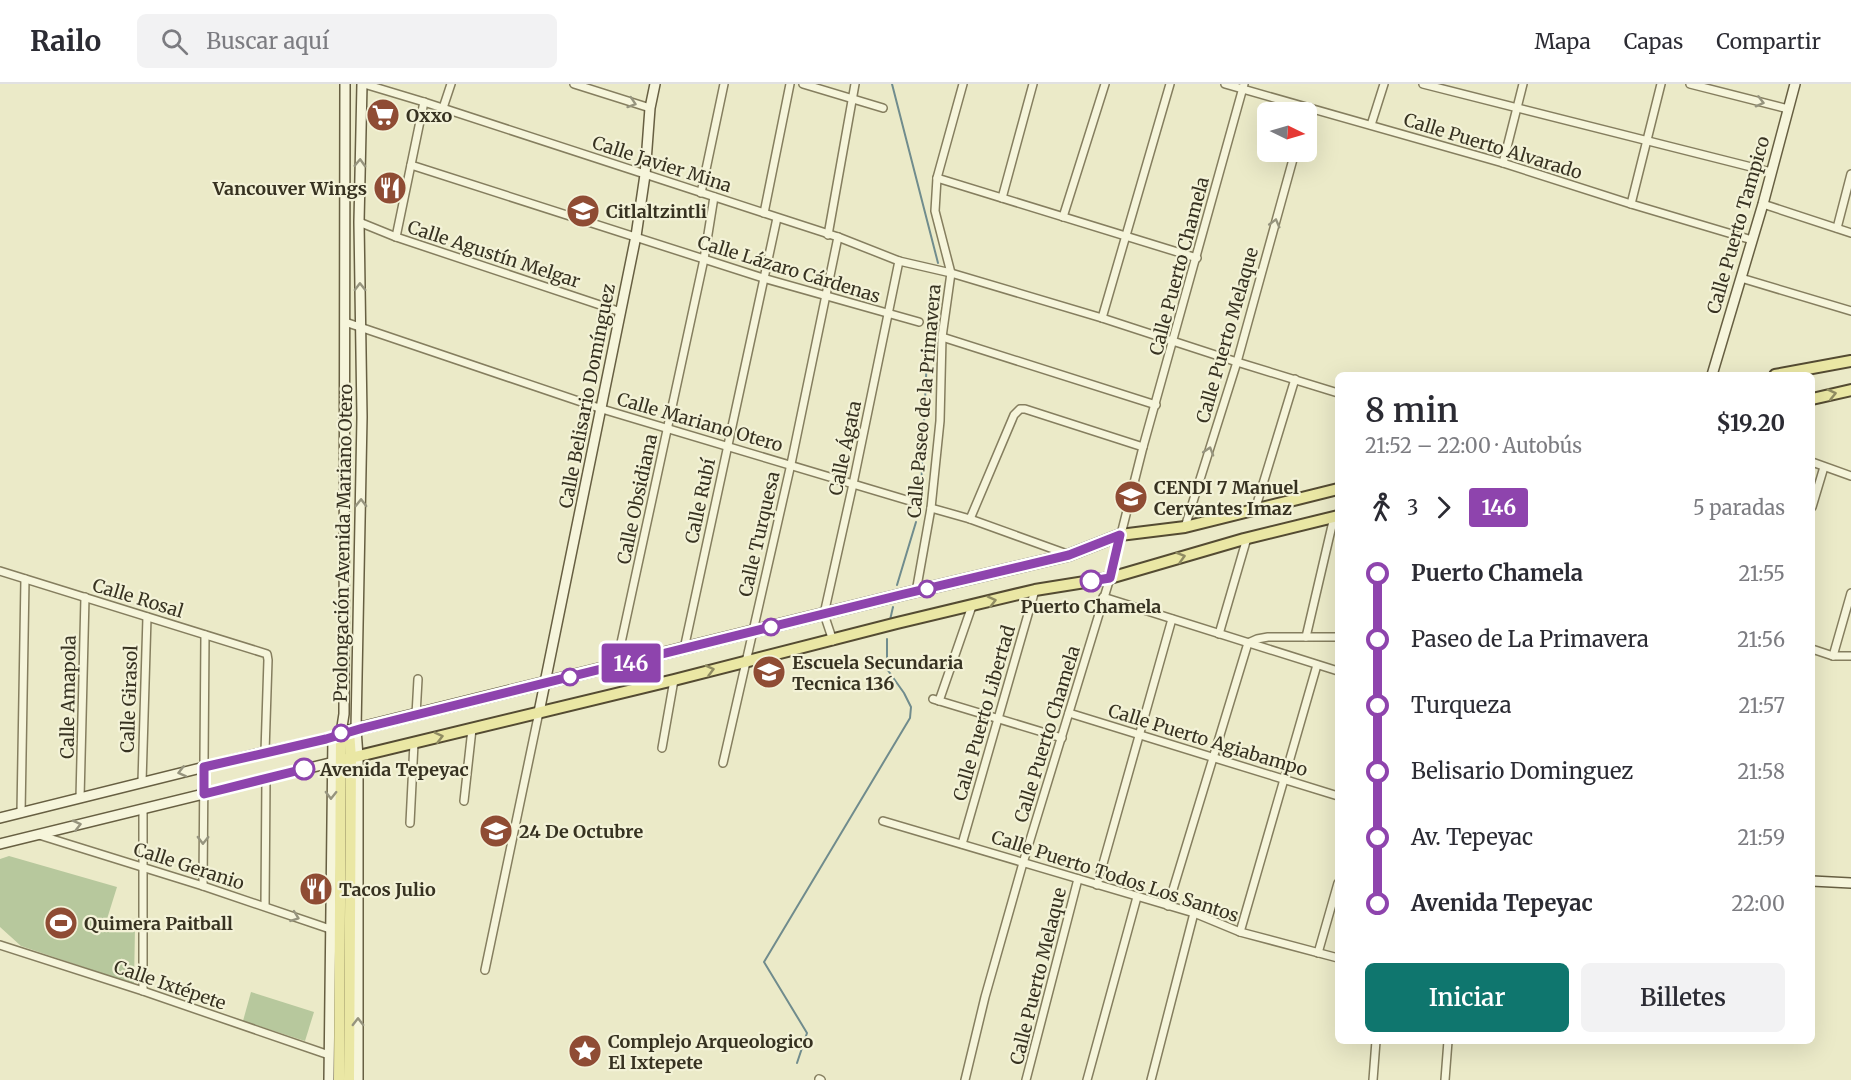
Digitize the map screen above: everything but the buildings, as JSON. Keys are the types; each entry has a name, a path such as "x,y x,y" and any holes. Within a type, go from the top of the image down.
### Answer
{"main road":[{"path":"1790,372 1851,361"},
{"path":"1815,398 1851,390"},
{"path":"345,733 1069,555 1120,535 1185,527 1335,490"},
{"path":"346,760 1035,590 1110,578 1247,538 1335,516"},
{"name":"Prolongación Avenida Mariano Otero","path":"345,733 349,1080"},
{"name":"Prolongación Avenida Mariano Otero","path":"339,1080 346,760"}],"street":[{"name":"Prolongación Avenida Mariano Otero","path":"345,84 344,714 358,1080"},
{"name":"Prolongación Avenida Mariano Otero","path":"345,733 359,660 362,417 358,222 363,84"},
{"name":"Calle Javier Mina","path":"363,84 838,237 899,261 951,273 1102,318 1237,363 1335,392"},
{"path":"443,108 451,84"},
{"path":"574,84 650,108"},
{"name":"Calle Belisario Domínguez","path":"539,712 636,237 645,175 650,108 655,84"},
{"path":"701,193 724,84"},
{"path":"764,213 790,84"},
{"path":"803,84 883,108"},
{"path":"828,235 855,84"},
{"name":"Calle Paseo de la Primavera","path":"916,592 930,508 940,422 942,337 951,273 936,211 937,178 963,84"},
{"path":"1002,198 1033,84"},
{"path":"1063,217 1105,84"},
{"path":"1102,318 1170,84"},
{"name":"Calle Puerto Alvarado","path":"1225,84 1244,87 1285,102"},
{"path":"1371,125 1384,84"},
{"path":"1423,84 1771,172"},
{"path":"1503,163 1522,84"},
{"path":"1631,204 1661,84"},
{"path":"1690,84 1788,109"},
{"name":"Calle Puerto Tampico","path":"1713,372 1795,84"},
{"name":"Calle Puerto Chamela","path":"965,1080 985,997 1023,863 1110,578 1143,447 1244,87"},
{"path":"396,237 424,102"},
{"name":"Calle Puerto Alvarado","path":"1317,112 1371,125 1503,163 1752,240"},
{"name":"Calle Puerto Melaque","path":"1185,527 1237,363 1292,162"},
{"name":"Calle Lázaro Cárdenas","path":"411,165 763,278 919,322"},
{"path":"1837,228 1851,174"},
{"path":"937,178 1197,258"},
{"name":"Calle Obsidiana","path":"616,666 704,259 714,197"},
{"path":"1762,204 1851,233"},
{"name":"Calle Rubí","path":"684,649 777,218"},
{"name":"Calle Agustín Melgar","path":"358,222 396,237 621,312"},
{"name":"Calle Turquesa","path":"723,763 791,464 838,237"},
{"name":"Calle Ágata","path":"824,614 899,261"},
{"path":"1741,278 1851,311"},
{"name":"Calle Mariano Otero","path":"345,322 602,409 910,501"},
{"path":"942,337 1156,405"},
{"path":"1255,510 1295,379"},
{"path":"970,519 1014,414 1020,410 1025,409 1143,447"},
{"path":"1815,463 1851,476"},
{"path":"1815,497 1824,466"},
{"path":"930,508 970,519 1069,555"},
{"path":"1306,637 1335,520"},
{"path":"1220,634 1247,538"},
{"name":"Calle Rosal","path":"0,571 267,654 265,752"},
{"path":"21,813 25,579"},
{"name":"Calle Puerto Libertad","path":"962,844 1035,590"},
{"path":"1833,656 1851,593"},
{"name":"Calle Amapola","path":"80,798 85,597"},
{"path":"1103,597 1335,670"},
{"path":"972,606 936,700 1062,738"},
{"path":"824,614 833,641"},
{"name":"Calle Girasol","path":"142,782 147,616"},
{"name":"Calle Puerto Melaque","path":"1097,885 1172,619"},
{"path":"203,886 205,635"},
{"path":"1168,906 1248,643 1268,637 1335,637"},
{"path":"1815,650 1833,656 1851,656"},
{"path":"1240,932 1317,665"},
{"path":"416,715 418,679"},
{"path":"662,748 674,680"},
{"path":"485,970 539,712"},
{"name":"Calle Puerto Agiabampo","path":"1070,713 1335,795"},
{"path":"464,801 472,729"},
{"path":"0,818 345,733"},
{"path":"410,823 414,743"},
{"name":"Prolongación Avenida Mariano Otero","path":"328,1080 330,929 346,760"},
{"path":"0,844 346,760"},
{"path":"265,906 266,779"},
{"path":"143,809 143,991"},
{"name":"Calle Puerto Todos Los Santos","path":"883,821 1194,913 1240,932 1335,957"},
{"name":"Calle Geranio","path":"39,834 330,929"},
{"name":"Calle Puerto Melaque","path":"1026,1080 1078,879"},
{"path":"1815,882 1851,883"},
{"path":"1318,953 1335,894"},
{"path":"1087,1080 1137,897"},
{"path":"1151,1080 1194,913"},
{"name":"Calle Ixtépete","path":"0,945 329,1055"},
{"path":"1373,1080 1376,1044"},
{"path":"1445,1080 1448,1044"}],"green space":[{"name":"Quimera Paitball","path":"9,856 117,887 107,919 135,927 134,984 21,946 0,927 0,859"},
{"path":"251,992 314,1012 305,1041 243,1021"}],"waterway":[{"path":"892,84 938,263"},
{"path":"921,491 930,287"},
{"path":"897,585 916,522"},
{"path":"890,620 893,607"},
{"path":"797,1063 807,1033 764,962 910,718 911,707 887,669 887,639"}],"bus line":[{"name":"146","path":"304,769 204,794 204,767 326,739 341,733 1069,555 1120,535 1110,578 1091,581"}],"place":[{"name":"Oxxo","path":"383,115"},
{"name":"Vancouver Wings","path":"390,188"},
{"name":"Citlaltzintli","path":"583,211"},
{"name":"CENDI 7 Manuel Cervantes Imaz","path":"1131,497"},
{"name":"Puerto Chamela","path":"1091,581"},
{"name":"Escuela Secundaria Tecnica 136","path":"769,672"},
{"name":"Avenida Tepeyac","path":"304,769"},
{"name":"24 De Octubre","path":"496,831"},
{"name":"Tacos Julio","path":"316,889"},
{"name":"Quimera Paitball","path":"61,923"},
{"name":"Complejo Arqueologico El Ixtepete","path":"585,1051"}]}
